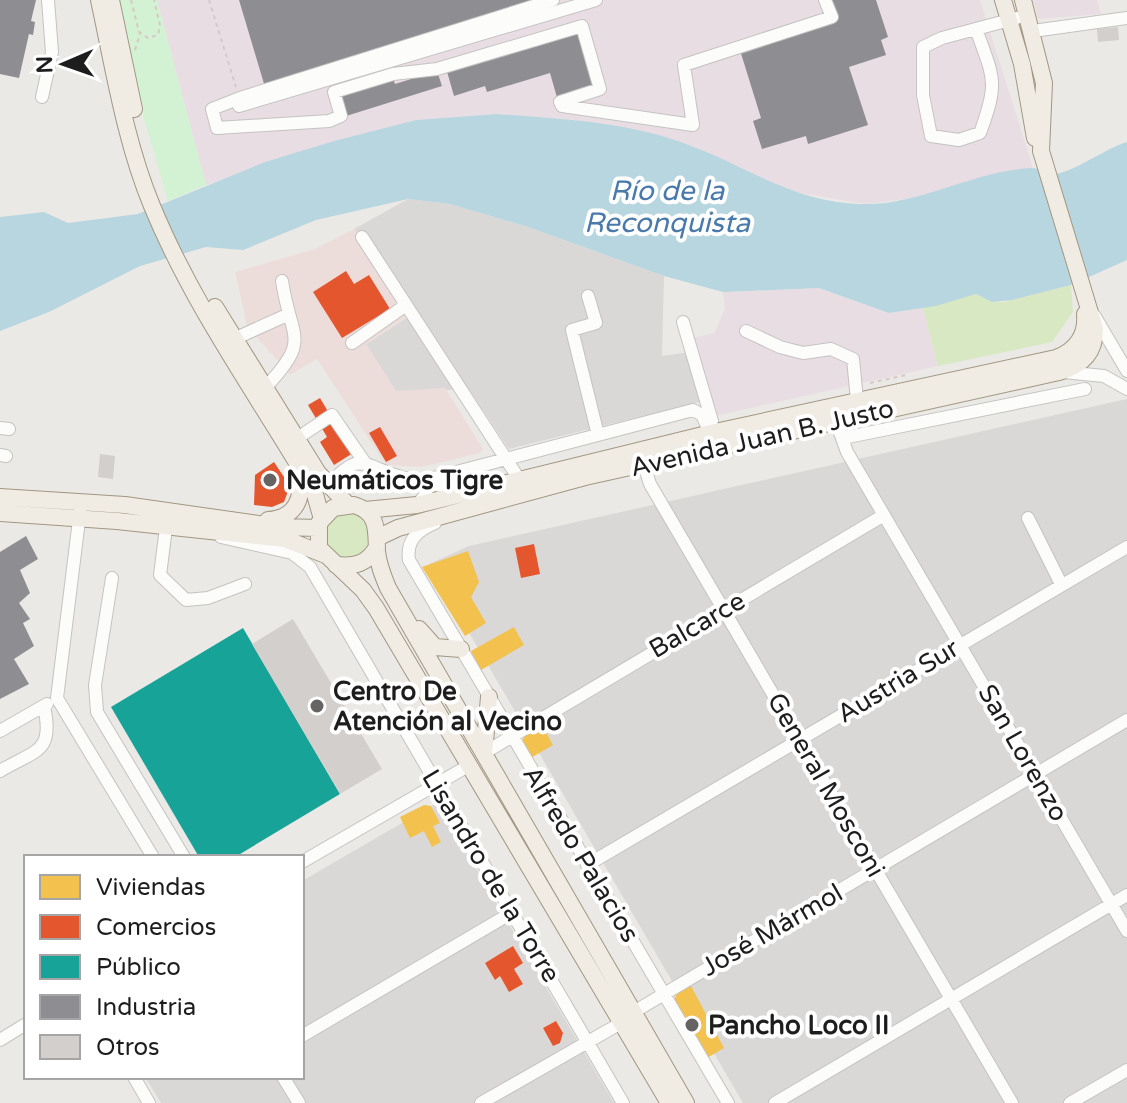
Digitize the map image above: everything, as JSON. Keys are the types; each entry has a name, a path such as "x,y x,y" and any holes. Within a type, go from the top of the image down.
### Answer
{"main road":[{"path":"99,0 151,204 183,274 218,323 292,444 327,486 347,504 365,510 377,524 382,574 484,753 627,1018 669,1103"},
{"path":"111,0 132,125"},
{"path":"833,414 857,400 1063,356 1078,343 1085,328 1087,303 1039,153 1022,64 1003,0"},
{"path":"1028,15 1044,83 1039,153"},
{"name":"Avenida Juan B. Justo","path":"378,542 519,479 577,464 712,433 1059,372 1082,362 1091,350 1095,329 1087,303"},
{"path":"218,323 234,339 265,388 314,491 320,523 317,541 329,559 376,608 468,766 627,1018 686,1103"},
{"name":"Avenida Juan B. Justo","path":"365,510 472,499 644,465 833,414"},
{"path":"0,513 80,510 246,520 281,519 295,508 300,484 292,444"},
{"path":"0,497 166,528 194,528 293,541 329,559 355,566 364,562 378,542"},
{"path":"246,520 280,527 320,523 333,508 347,504"},
{"path":"409,625 422,631 435,647 461,649"},
{"path":"484,753 489,697"}],"street":[{"path":"42,97 52,52 48,0"},
{"path":"553,0 240,98 212,109 217,128 329,121 341,116 334,92 393,74 437,69 582,26 600,89 560,102 562,106 693,125 684,65 832,17 825,0"},
{"path":"213,114 596,0"},
{"path":"976,29 993,75 994,97 980,133 959,140 931,136 923,95 923,47 976,29 1028,15 1127,18"},
{"path":"362,237 519,479"},
{"path":"265,388 294,353 296,335 287,315 282,281"},
{"path":"588,296 596,323 572,330 598,435"},
{"path":"1087,303 1127,371"},
{"path":"352,343 406,305"},
{"path":"234,339 287,315"},
{"path":"683,322 712,433"},
{"path":"746,331 780,347 803,353 831,349 853,359 857,400"},
{"path":"1112,341 1127,349"},
{"path":"1059,372 1104,376 1127,389"},
{"path":"843,438 1085,389"},
{"path":"422,481 693,410 702,415 712,433"},
{"name":"San Lorenzo","path":"833,414 884,515 1127,931"},
{"path":"292,444 332,415 365,463 472,499"},
{"path":"327,486 344,468 365,463"},
{"name":"General Mosconi","path":"644,465 650,484 1012,1103"},
{"path":"417,505 426,494 422,481"},
{"name":"Alfredo Palacios","path":"472,499 423,528 410,544 407,554 510,735 728,1103"},
{"path":"80,510 57,698 152,855"},
{"name":"Balcarce","path":"484,753 884,515"},
{"path":"1028,518 1061,584"},
{"path":"166,528 160,575 186,600 208,598 245,584"},
{"name":"Lisandro de la Torre","path":"194,528 251,546 292,553 310,567 623,1103"},
{"name":"Austria Sur","path":"587,865 1127,547"},
{"path":"112,578 95,685 97,712 183,855"},
{"path":"0,731 57,698"},
{"path":"0,771 43,745 50,733 44,706"},
{"path":"74,726 97,712"},
{"name":"José Mármol","path":"481,1103 1127,720"},
{"path":"304,861 468,766"},
{"path":"775,1103 1127,895"},
{"path":"304,1035 513,912"},
{"path":"0,1040 24,1025"},
{"path":"1070,1103 1127,1070"},
{"path":"135,1079 149,1103"},
{"path":"284,1079 299,1103"}],"path":[{"path":"131,0 139,32 151,38 160,28 154,0"},
{"path":"209,0 240,98"}],"shaded area":[{"path":"157,0 980,0 1033,168 906,199 865,204 799,193 758,179 695,147 661,136 562,119 497,114 416,120 334,141 206,185"},
{"path":"1033,0 1097,0 1101,14 1038,19"},
{"path":"408,199 450,204 528,227 664,276 662,356 690,352 703,401 509,449 469,389 396,392 366,344 408,317 354,229"},
{"path":"354,229 408,316 366,344 396,391 445,388 483,449 480,453 421,467 386,465 317,359 290,375 247,326 235,272 315,249"},
{"path":"819,288 889,313 923,308 938,366 715,416 693,338 714,333 725,309 723,292"},
{"path":"1127,399 1127,1103 743,1103 429,564 469,546"},
{"path":"433,805 440,807 614,1103 161,1103 146,1079 304,1079 304,880"}],"green space":[{"path":"120,0 157,0 206,185 168,201 126,57 130,44"},
{"path":"1071,285 1073,312 1052,342 938,366 923,308 976,294 992,302 1003,302"},
{"path":"354,511 368,520 372,544 354,561 330,556 322,532 330,517"}],"water":[{"name":"Río de la Reconquista","path":"497,114 597,123 646,132 694,147 797,192 866,204 908,199 1011,170 1032,168 1055,174 1127,142 1127,260 1071,285 1012,300 992,302 976,294 936,306 889,313 819,288 723,292 664,276 528,227 450,204 408,199 316,220 243,250 206,247 140,266 49,312 0,331 0,217 44,212 68,223 138,214 265,162 334,141 416,120"}],"building: Viviendas":[{"path":"468,551 479,582 471,597 486,623 465,636 422,567"},
{"path":"514,627 524,645 481,670 471,651"},
{"path":"542,725 553,745 529,759 520,744 526,734"},
{"path":"424,805 431,806 440,823 433,826 441,842 432,847 424,831 410,838 400,817"},
{"path":"691,986 724,1048 707,1058 674,1000 677,993"}],"building: Comercios":[{"path":"346,271 354,284 369,275 390,309 342,338 313,292"},
{"path":"320,398 339,430 347,425 361,448 334,465 320,442 327,437 308,405"},
{"path":"380,427 397,456 386,462 369,433"},
{"name":"Neumáticos Tigre","path":"274,462 290,486 284,502 272,507 254,505 255,475"},
{"path":"534,544 540,574 521,578 515,548"},
{"path":"513,946 523,963 514,969 523,984 509,992 500,976 495,980 485,963"},
{"path":"556,1021 563,1033 560,1043 553,1046 543,1028"}],"building: Público":[{"path":"243,628 340,794 238,855 198,855 111,707"}],"building: Industria":[{"path":"0,0 36,0 31,21 35,22 33,35 29,34 19,78 0,74"},
{"path":"239,0 547,0 265,87"},
{"path":"828,0 876,0 888,37 881,40 886,55 849,67 868,125 808,144 806,136 762,149 753,121 761,118 739,47 834,18"},
{"path":"580,28 598,89 558,101 550,73 487,92 485,86 454,96 446,68"},
{"path":"437,71 442,86 343,117 335,93 392,75 395,84"},
{"path":"26,536 38,559 20,570 30,593 19,603 30,619 23,623 34,646 14,659 29,684 0,699 0,552"}],"building: Otros":[{"path":"1118,27 1119,40 1098,42 1097,29"},
{"path":"100,454 115,456 113,479 98,477"},
{"name":"Centro De Atención al Vecino","path":"293,619 382,769 340,794 252,644"}],"place":[{"name":"Neumáticos Tigre","path":"270,480"},
{"name":"Centro De Atención al Vecino","path":"317,706"},
{"name":"Pancho Loco II","path":"692,1025"}]}
